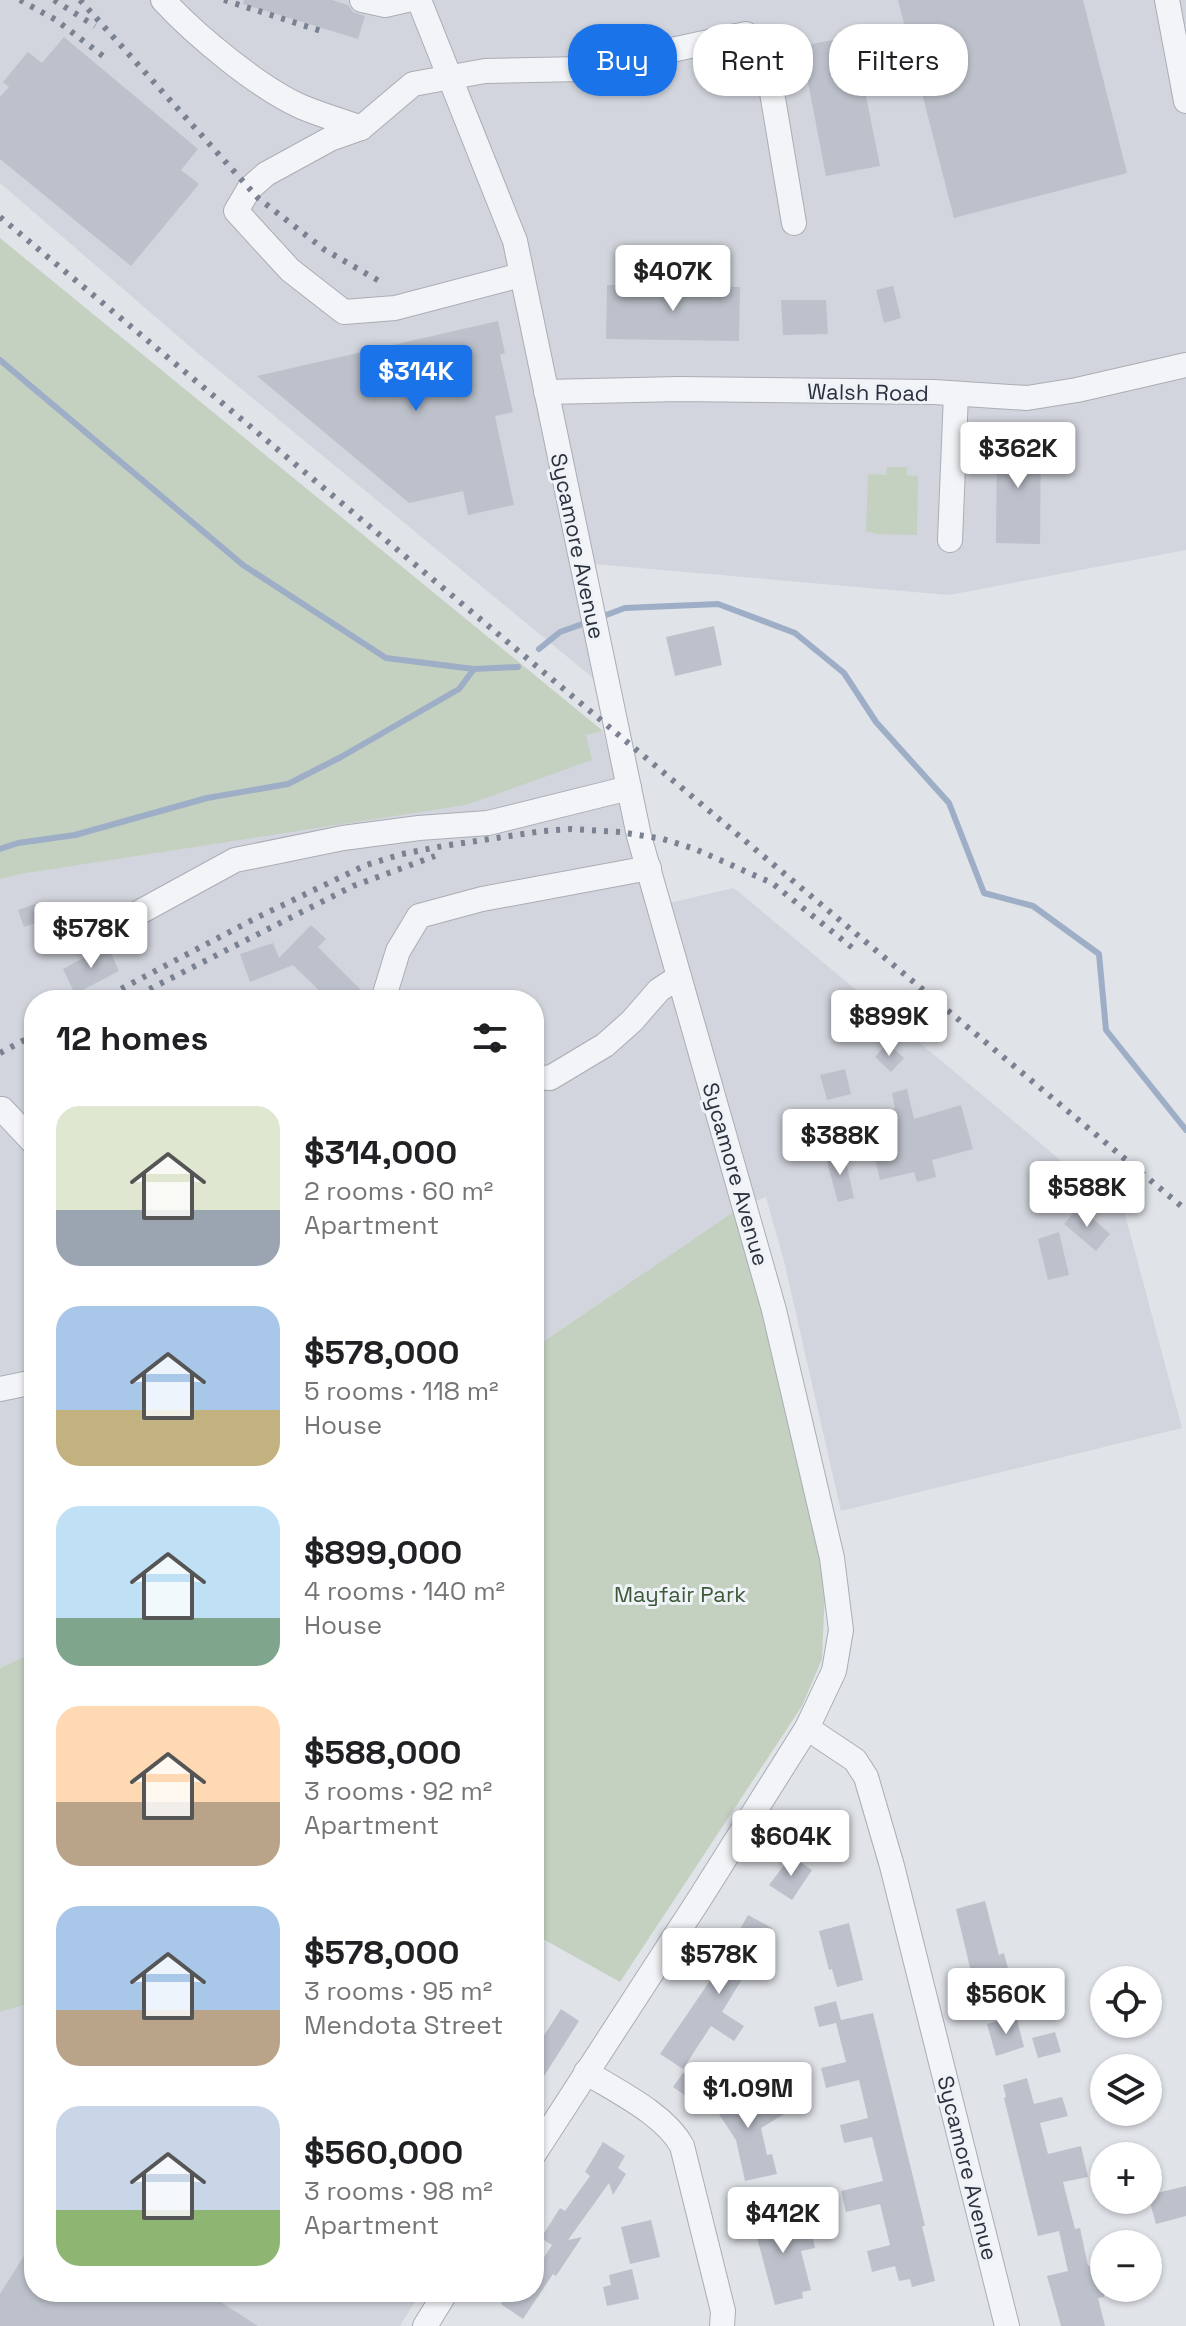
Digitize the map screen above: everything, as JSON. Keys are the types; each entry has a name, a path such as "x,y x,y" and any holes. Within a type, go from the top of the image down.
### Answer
{"street":[{"path":"163,0 181,19 255,80 301,107 361,128"},
{"path":"362,0 385,5 407,0"},
{"name":"Sycamore Avenue","path":"419,0 515,241 639,836 774,1310 832,1558 841,1630 834,1671 807,1728 855,1760 866,1777 892,1866 1007,2326"},
{"path":"1167,0 1186,101"},
{"path":"521,275 395,308 344,312 290,270 236,211 249,189 266,174 330,139 361,128 413,84 485,71 583,69 746,34 765,51 794,223"},
{"name":"Walsh Road","path":"546,392 679,389 1027,398 1186,365"},
{"path":"950,540 956,394"},
{"path":"107,930 235,860 343,838 488,823 629,788"},
{"path":"386,990 398,951 419,916 482,899 649,868"},
{"path":"544,1078 550,1078 605,1045 632,1021 659,990 679,977"},
{"path":"0,1109 24,1132"},
{"path":"0,1389 24,1384"},
{"path":"544,2138 807,1728"},
{"path":"586,2072 664,2124 682,2146 723,2311 722,2326"},
{"path":"425,2326 440,2302"}],"shaded area":[{"path":"0,0 1186,0 1186,550 949,595 582,563 609,691 194,350 0,183"},
{"path":"603,731 648,908 734,888 1125,1214 1182,1428 841,1511 784,1261 766,1197 742,1206 544,1341 544,990 24,990 24,1657 0,1668 0,869"},
{"path":"24,2005 24,2302 415,2302 400,2326 0,2326 0,2012"}],"green space":[{"path":"0,238 603,731 586,735 592,760 466,805 0,879"},
{"path":"887,467 907,467 907,475 918,476 917,535 866,531 868,474 886,475"},
{"name":"Mayfair Park","path":"742,1206 818,1543 825,1590 822,1659 802,1706 620,1982 544,1940 544,1341"},
{"path":"24,1657 24,2005 0,2012 0,1668"}],"building":[{"path":"244,0 332,0 348,5 353,12 365,16 358,39 243,4"},
{"path":"898,0 1083,0 1127,173 954,218 923,96 968,96 968,24 904,24"},
{"path":"64,37 198,149 181,170 199,184 131,266 0,159 0,97 9,87 3,82 28,52 42,63"},
{"path":"829,41 829,96 866,96 880,166 826,176 811,96 813,44"},
{"path":"607,285 740,287 739,341 606,339"},
{"path":"893,286 901,318 884,323 876,290"},
{"path":"781,300 826,300 828,334 783,335"},
{"path":"498,321 505,353 500,355 513,412 495,416 514,505 468,515 463,491 409,503 257,376"},
{"path":"997,435 1041,436 1040,544 996,543"},
{"path":"714,626 722,665 675,676 666,637"},
{"path":"35,904 41,921 24,927 18,910"},
{"path":"311,925 326,939 318,947 361,990 319,990 293,965 250,982 240,954 273,943 279,958"},
{"path":"107,945 119,971 83,990 73,990 63,969"},
{"path":"887,1043 904,1058 891,1072 875,1057"},
{"path":"845,1069 851,1094 827,1100 820,1075"},
{"path":"907,1089 914,1119 961,1105 973,1149 932,1160 936,1177 917,1182 914,1172 880,1180 865,1115 895,1108 892,1093"},
{"path":"844,1153 854,1198 838,1202 826,1158"},
{"path":"1079,1206 1110,1234 1096,1251 1064,1224"},
{"path":"1059,1232 1069,1275 1048,1280 1038,1239"},
{"path":"791,1856 812,1870 792,1900 769,1885"},
{"path":"985,1901 999,1955 1004,1953 1012,1984 976,1993 956,1909"},
{"path":"748,1915 772,1928 769,1933 775,1936 767,1951 761,1948 722,2012 744,2026 734,2041 711,2026 683,2069 660,2054 716,1972 721,1975 738,1945 733,1942"},
{"path":"849,1923 863,1980 837,1987 832,1969 829,1970 819,1931"},
{"path":"1030,1979 1036,2001 1013,2007 1007,1985"},
{"path":"836,2001 841,2020 873,2013 925,2226 922,2226 935,2281 912,2287 910,2279 899,2281 895,2266 872,2272 867,2251 890,2245 880,2204 846,2212 841,2191 883,2181 872,2137 844,2143 840,2125 868,2118 859,2080 826,2088 821,2068 846,2062 836,2023 819,2027 814,2007"},
{"path":"561,2009 579,2021 544,2076 544,2035"},
{"path":"1016,2016 1024,2047 996,2056 987,2024"},
{"path":"1055,2032 1061,2052 1038,2058 1032,2038"},
{"path":"683,2073 699,2084 690,2099 673,2087"},
{"path":"1027,2078 1034,2104 1062,2097 1068,2116 1040,2123 1048,2154 1081,2146 1088,2177 1063,2182 1075,2229 1080,2228 1090,2266 1090,2302 1099,2302 1105,2326 1061,2326 1047,2276 1068,2271 1059,2231 1038,2236 1003,2085"},
{"path":"728,2083 745,2110 771,2094 784,2114 761,2128 767,2155 772,2154 777,2174 745,2181 736,2140 707,2096"},
{"path":"603,2142 625,2156 618,2168 626,2174 613,2195 609,2183 568,2240 582,2237 556,2276 553,2274 544,2288 544,2257 552,2245 544,2240 544,2233 560,2208 565,2211 590,2176 585,2172"},
{"path":"1186,2186 1186,2216 1156,2224 1153,2214 1162,2214 1162,2192"},
{"path":"776,2205 783,2233 810,2226 815,2248 801,2251 811,2290 802,2292 803,2298 775,2305 750,2211"},
{"path":"651,2220 660,2257 630,2264 621,2227"},
{"path":"24,2256 24,2302 221,2302 258,2326 0,2326 0,2294"},
{"path":"632,2269 639,2299 607,2306 603,2287 611,2285 609,2275"},
{"path":"502,2302 534,2302 523,2319"}],"waterway":[{"path":"0,360 243,565 386,658 474,669 518,667"},
{"path":"598,618 625,608 718,604 795,633 844,673 876,722 949,803 984,893 1033,906 1099,954 1106,1030 1186,1130"},
{"path":"539,649 560,632 588,622"},
{"path":"0,849 18,843 75,835 207,798 288,784 459,689 474,669"}],"railway":[{"path":"20,0 56,20 103,56"},
{"path":"54,0 95,26"},
{"path":"80,0 258,198 325,250 381,282"},
{"path":"224,0 321,31"},
{"path":"0,217 1186,1210"},
{"path":"119,990 366,865 443,846 571,829 620,832 663,839 695,849 772,883 855,950"},
{"path":"148,990 353,886 435,856"},
{"path":"0,1053 24,1040"}]}
